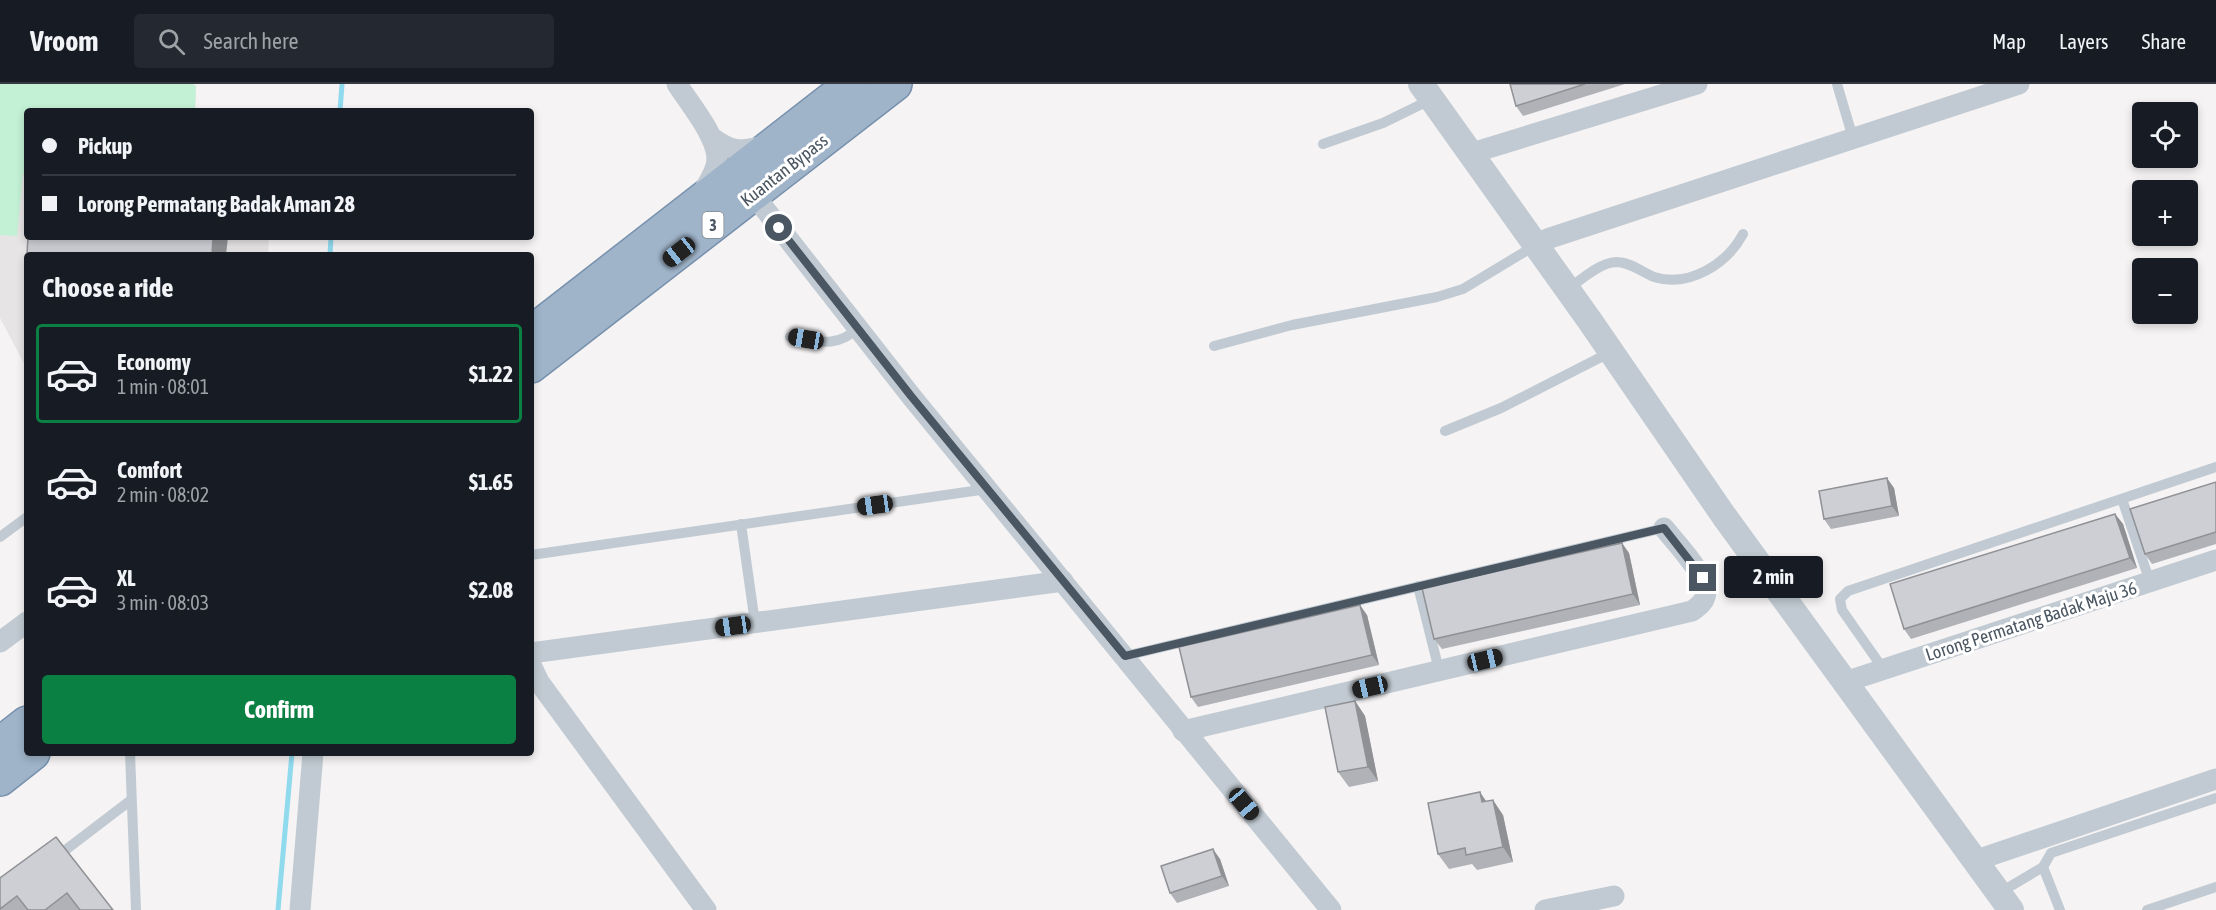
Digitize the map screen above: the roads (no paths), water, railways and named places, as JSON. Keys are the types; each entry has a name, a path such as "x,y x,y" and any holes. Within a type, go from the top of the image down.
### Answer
{"highway":[{"name":"Kuantan Bypass","path":"534,331 851,84"},
{"name":"Kuantan Bypass","path":"534,364 895,84"},
{"path":"0,744 24,725"},
{"path":"0,779 29,756"}],"street":[{"path":"677,84 711,137 717,158 715,170 696,205"},
{"path":"1472,153 1697,84"},
{"path":"1536,244 2019,84"},
{"path":"1422,94 1472,153 1724,516 2005,901"},
{"path":"711,137 728,149 738,151 774,144"},
{"path":"753,194 987,489 1331,910"},
{"path":"1183,731 1692,611 1705,598 1707,589 1703,578 1664,528"},
{"name":"Lorong Permatang Badak Maju 36","path":"1845,682 2216,560"},
{"path":"534,653 1063,581"},
{"path":"0,642 24,624"},
{"path":"534,671 539,682 706,910"},
{"path":"300,910 313,756"},
{"path":"1974,861 2216,779"},
{"path":"1545,910 1614,896"}],"lane":[{"path":"1837,84 1852,138"},
{"path":"1323,144 1383,123 1422,94"},
{"path":"1568,289 1601,267 1617,262 1629,264 1654,277 1675,280 1691,277 1727,257 1743,234"},
{"path":"1214,346 1292,325 1437,297 1463,289 1536,244"},
{"path":"790,337 831,343 848,338 858,328"},
{"path":"1444,431 1501,408 1611,352"},
{"path":"1884,670 1842,610 1840,599 1848,591 2216,467"},
{"path":"534,555 987,489"},
{"path":"2122,499 2150,582"},
{"path":"0,537 24,519"},
{"path":"741,524 755,623"},
{"path":"1125,656 1664,528"},
{"path":"1419,586 1439,670"},
{"path":"130,756 136,910"},
{"path":"2005,901 2043,867 2051,853 2216,798"},
{"path":"47,864 131,800"},
{"path":"2043,867 2060,910"},
{"path":"2148,910 2216,887"}],"waterway":[{"path":"340,108 342,84"},
{"path":"330,252 331,240"},
{"path":"278,910 292,756"}]}
